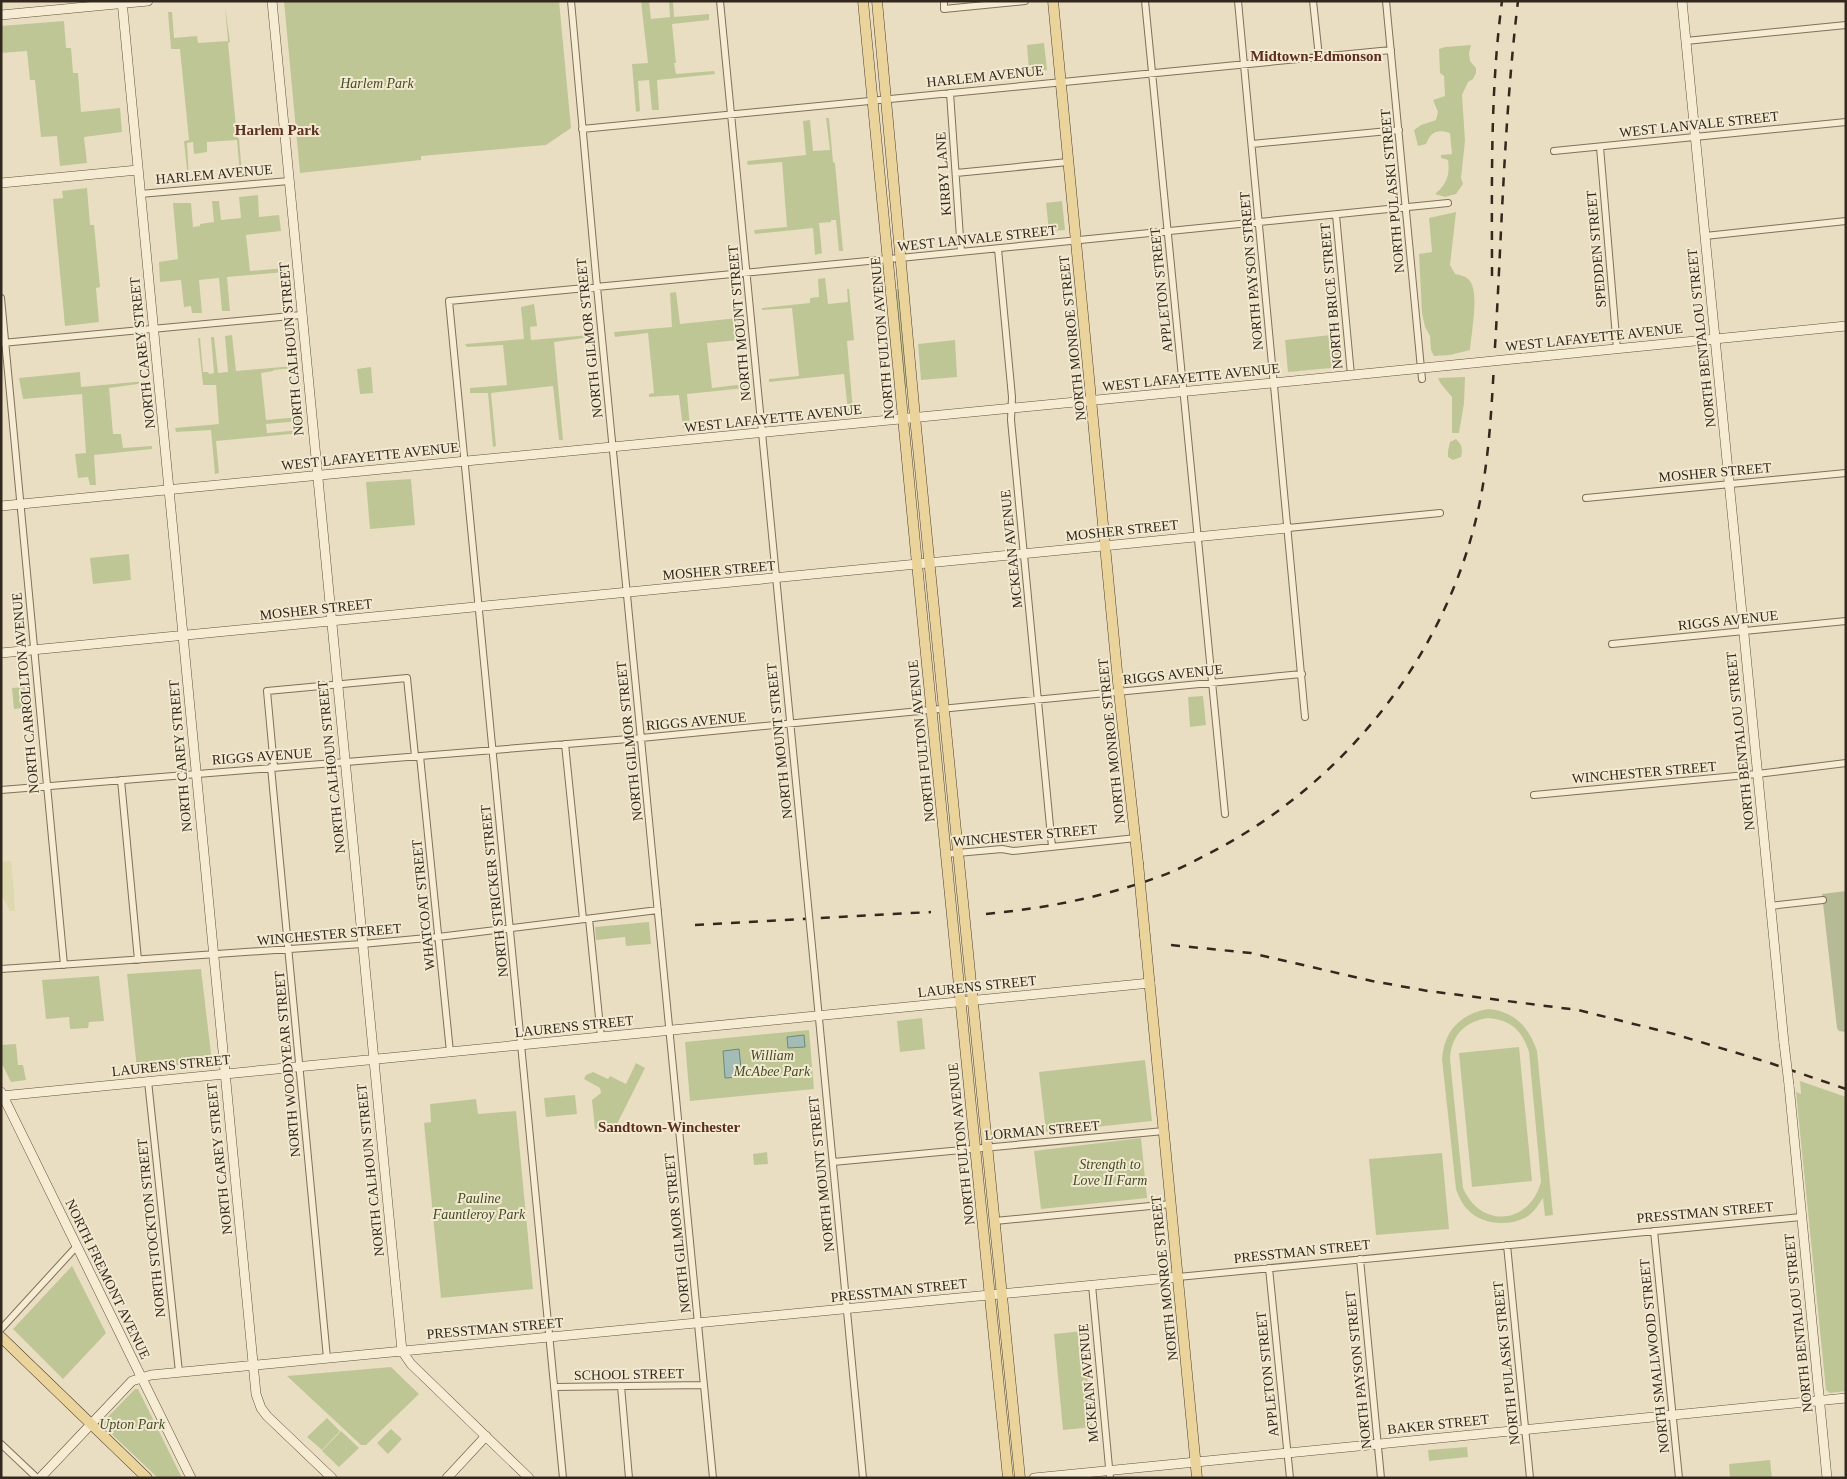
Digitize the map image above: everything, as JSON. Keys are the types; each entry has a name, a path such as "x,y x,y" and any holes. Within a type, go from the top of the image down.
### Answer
{"main road":[{"name":"NORTH FULTON AVENUE","path":"864,1 931,711 1008,1478"},
{"name":"NORTH FULTON AVENUE","path":"877,1 1020,1478"},
{"name":"NORTH MONROE STREET","path":"1053,1 1197,1478"},
{"path":"1,1337 147,1478"}],"street":[{"path":"1,15 148,1"},
{"name":"NORTH CALHOUN STREET","path":"272,1 402,1351"},
{"name":"NORTH GILMOR STREET","path":"571,1 612,446 713,1478"},
{"name":"NORTH MOUNT STREET","path":"720,1 863,1478"},
{"path":"944,1 944,9 1025,1"},
{"name":"APPLETON STREET","path":"1145,1 1225,814"},
{"name":"NORTH PAYSON STREET","path":"1238,1 1305,717"},
{"path":"1313,1 1319,57"},
{"name":"NORTH PULASKI STREET","path":"1386,1 1422,379"},
{"name":"NORTH BENTALOU STREET","path":"1682,1 1827,1478"},
{"name":"NORTH CAREY STREET","path":"122,2 256,1394 261,1408 330,1477"},
{"path":"1686,41 1846,25"},
{"name":"HARLEM AVENUE","path":"582,129 1391,50"},
{"name":"KIRBY LANE","path":"950,93 961,252"},
{"name":"WEST LANVALE STREET","path":"1554,151 1846,122"},
{"path":"1252,144 1398,130"},
{"name":"SPEDDEN STREET","path":"1600,147 1617,349"},
{"path":"956,173 1068,162"},
{"name":"HARLEM AVENUE","path":"1,183 138,170"},
{"name":"HARLEM AVENUE","path":"140,194 290,180"},
{"name":"WEST LANVALE STREET","path":"449,301 888,260 1448,203"},
{"name":"NORTH BRICE STREET","path":"1336,214 1351,375 1421,368"},
{"path":"1705,236 1846,221"},
{"name":"MCKEAN AVENUE","path":"998,248 1012,397 1011,420 1052,847"},
{"name":"NORTH CARROLLTON AVENUE","path":"1,298 3,343 64,965"},
{"name":"NORTH STRICKER STREET","path":"449,301 563,1478"},
{"path":"3,343 301,314"},
{"name":"WEST LAFAYETTE AVENUE","path":"1,506 1846,326"},
{"name":"MOSHER STREET","path":"1586,498 1846,473"},
{"name":"MOSHER STREET","path":"1,653 1440,513"},
{"name":"RIGGS AVENUE","path":"1612,644 1846,621"},
{"name":"RIGGS AVENUE","path":"1,790 641,738 1302,674"},
{"name":"WHATCOAT STREET","path":"337,684 407,678 450,1052"},
{"name":"NORTH WOODYEAR STREET","path":"327,1358 288,950 267,691 337,684"},
{"path":"564,744 601,1037"},
{"name":"WINCHESTER STREET","path":"1534,795 1757,774 1846,763"},
{"path":"121,780 138,960"},
{"name":"WINCHESTER STREET","path":"946,854 1002,849 1013,851 1136,838"},
{"path":"1770,906 1823,900"},
{"name":"WINCHESTER STREET","path":"1,969 362,944 438,937 658,910"},
{"name":"LAURENS STREET","path":"2,1094 299,1067 1150,983"},
{"name":"NORTH STOCKTON STREET","path":"148,1081 178,1372"},
{"name":"NORTH FREMONT AVENUE","path":"2,1094 190,1478"},
{"name":"LORMAN STREET","path":"833,1162 1164,1131"},
{"path":"995,1221 1171,1204"},
{"name":"PRESSTMAN STREET","path":"38,1478 132,1381 141,1377 1802,1217"},
{"name":"NORTH SMALLWOOD STREET","path":"1654,1231 1679,1478"},
{"name":"NORTH PULASKI STREET","path":"1507,1245 1530,1478"},
{"path":"1,1329 77,1246"},
{"name":"NORTH PAYSON STREET","path":"1360,1259 1382,1478"},
{"name":"APPLETON STREET","path":"1269,1268 1290,1478"},
{"name":"MCKEAN AVENUE","path":"1092,1285 1109,1474"},
{"path":"402,1351 411,1364 529,1478"},
{"path":"621,1386 629,1478"},
{"name":"SCHOOL STREET","path":"554,1387 704,1386"},
{"name":"BAKER STREET","path":"1034,1478 1109,1474 1196,1462 1846,1398"},
{"path":"446,1478 486,1436"},
{"path":"1,1444 38,1478"}],"shaded area":[{"path":"11,861 15,911 10,911 1,894 1,862"}],"green space":[{"name":"Harlem Park","path":"284,1 559,1 571,128 546,145 421,156 421,160 300,173"},
{"path":"641,1 649,1 651,19 670,17 669,1 673,1 674,17 709,14 709,20 672,24 676,63 674,63 676,74 714,71 715,74 657,80 659,110 652,110 649,80 638,81 640,111 636,112 632,64 648,63"},
{"path":"225,6 242,174 240,174 237,140 207,142 207,152 194,154 193,142 187,143 188,179 184,141 189,140 180,49 171,49 168,12 172,12 174,38 197,36 198,43 228,41"},
{"path":"64,21 66,48 71,48 73,73 78,73 81,112 120,108 122,132 84,137 87,163 60,166 57,136 41,137 35,80 30,80 27,51 1,53 1,26"},
{"path":"1044,43 1047,70 1029,71 1027,45"},
{"path":"1471,45 1470,61 1476,68 1476,73 1473,79 1468,82 1462,95 1465,141 1461,178 1463,184 1456,194 1445,197 1435,194 1445,183 1448,175 1448,160 1441,158 1441,155 1452,154 1450,133 1435,132 1426,144 1418,146 1414,130 1421,125 1436,120 1438,112 1433,100 1445,96 1444,76 1440,73 1439,49"},
{"path":"826,118 829,118 833,162 835,163 843,251 839,251 836,220 831,220 831,222 819,223 822,253 815,255 813,228 755,234 754,230 787,227 782,162 748,165 747,161 806,155 803,121 810,120 813,151 830,150"},
{"path":"87,188 90,225 94,225 100,287 96,288 99,322 65,326 53,199 63,198 62,191"},
{"path":"258,195 259,217 279,215 281,231 246,235 250,271 285,268 285,272 227,277 230,311 222,311 219,278 199,280 202,313 192,313 191,306 184,307 181,280 160,282 159,262 178,259 173,203 191,203 193,227 214,222 212,201 219,201 221,220 241,218 239,197"},
{"path":"1062,201 1065,230 1049,231 1046,203"},
{"path":"1456,212 1450,265 1455,274 1469,280 1474,293 1470,350 1450,355 1434,356 1431,350 1430,336 1425,327 1422,313 1419,254 1432,252 1429,218"},
{"path":"825,278 828,304 848,302 847,289 849,289 854,340 847,341 853,411 848,411 844,374 769,382 769,379 799,376 792,308 762,310 762,308 810,303 810,298 819,297 818,279"},
{"path":"895,289 898,289 908,388 905,388"},
{"path":"676,292 680,324 738,318 740,340 707,343 712,388 745,384 745,388 687,394 690,427 683,428 679,395 649,397 649,394 654,393 648,333 615,337 614,332 672,327 670,293"},
{"path":"534,304 537,326 530,327 531,340 590,335 591,337 554,342 563,440 559,440 553,386 491,393 496,446 493,447 488,393 470,393 470,388 507,385 503,345 467,347 465,344 524,339 521,307"},
{"path":"1340,334 1342,367 1288,372 1285,340"},
{"path":"232,335 236,371 294,366 294,369 261,373 266,420 299,417 300,421 266,424 267,433 301,430 301,433 216,441 219,473 215,474 211,430 176,432 175,428 219,424 216,385 203,385 198,338 200,338 203,372 208,372 209,374 214,373 211,337 214,337 218,373 228,372 225,336"},
{"path":"955,340 957,377 921,380 918,344"},
{"path":"371,367 373,393 360,394 357,369"},
{"path":"80,372 81,387 146,381 145,383 109,388 113,434 121,434 123,448 152,446 152,449 94,455 96,485 90,485 88,477 78,478 75,454 86,453 82,394 23,399 19,378"},
{"path":"1465,377 1464,403 1459,433 1452,433 1452,397 1438,378"},
{"path":"1456,439 1460,443 1462,454 1461,457 1453,460 1448,457 1448,451 1450,442"},
{"path":"411,479 415,525 370,529 366,482"},
{"path":"129,554 131,580 93,584 90,558"},
{"path":"25,687 26,708 14,709 12,688"},
{"path":"1203,696 1206,725 1190,727 1188,697"},
{"path":"1846,891 1846,1032 1839,1031 1837,1028 1822,894"},
{"path":"649,922 651,944 626,946 625,937 596,940 595,927"},
{"path":"201,969 212,1062 137,1069 127,974"},
{"path":"99,976 104,1021 89,1022 88,1028 70,1029 69,1017 46,1019 42,980"},
{"path":"1488,1009 1506,1013 1525,1028 1534,1042 1537,1051 1553,1215 1545,1216 1543,1198 1533,1212 1521,1220 1505,1223 1488,1221 1481,1219 1468,1210 1456,1189 1442,1059 1443,1049 1455,1025 1478,1011","holes":["1488,1018 1509,1024 1519,1032 1529,1052 1541,1182 1535,1196 1526,1207 1516,1214 1504,1216 1492,1215 1481,1210 1471,1201 1463,1188 1450,1059 1453,1043 1466,1026 1472,1022"]},
{"path":"922,1018 925,1049 900,1052 897,1021"},
{"name":"William McAbee Park","path":"809,1030 814,1089 690,1101 685,1042"},
{"path":"16,1044 18,1065 23,1065 26,1080 11,1082 1,1062 1,1045"},
{"path":"1519,1047 1532,1181 1472,1187 1459,1053"},
{"path":"1145,1060 1152,1121 1046,1132 1039,1072"},
{"path":"636,1063 645,1068 615,1128 595,1129 592,1100 601,1093 600,1088 584,1079 586,1075 593,1072 608,1079 610,1076 626,1084"},
{"path":"1800,1081 1846,1097 1846,1391 1830,1393 1826,1390 1796,1092 1801,1094"},
{"path":"575,1095 577,1114 546,1117 544,1098"},
{"name":"Pauline Fauntleroy Park","path":"476,1099 478,1114 516,1111 533,1289 441,1298 424,1123 431,1122 430,1104"},
{"name":"Strength to Love II Farm","path":"1141,1138 1147,1198 1041,1209 1034,1151"},
{"path":"767,1152 768,1164 754,1165 753,1154"},
{"path":"1442,1153 1449,1229 1376,1235 1369,1159"},
{"path":"72,1266 106,1333 63,1379 13,1329"},
{"path":"1083,1331 1092,1427 1063,1430 1054,1334"},
{"path":"391,1367 419,1394 366,1445 361,1445 287,1376"},
{"name":"Upton Park","path":"135,1389 138,1389 182,1478 158,1478 101,1424"},
{"path":"327,1418 340,1431 322,1450 307,1437"},
{"path":"391,1429 402,1439 388,1454 377,1443"},
{"path":"341,1431 359,1448 339,1467 322,1451"},
{"path":"1467,1447 1468,1457 1429,1461 1428,1450"},
{"path":"1770,1460 1772,1478 1730,1478 1729,1464"}],"water":[{"path":"804,1035 805,1047 788,1048 787,1037"},
{"path":"739,1049 742,1077 725,1078 723,1051"}],"railway":[{"path":"1492,276 1495,69 1502,1"},
{"path":"986,914 1053,905 1097,896 1167,874 1210,853 1258,825 1303,792 1344,754 1380,713 1412,668 1440,619 1461,568 1482,492 1492,400 1507,124 1518,1"},
{"path":"695,925 931,912"},
{"path":"1171,945 1251,953 1372,981 1428,991 1578,1010 1674,1034 1767,1062 1846,1089"}],"district":[{"name":"Midtown-Edmonson","path":"1316,56"},
{"name":"Harlem Park","path":"277,130"},
{"name":"Sandtown-Winchester","path":"669,1127"}]}
